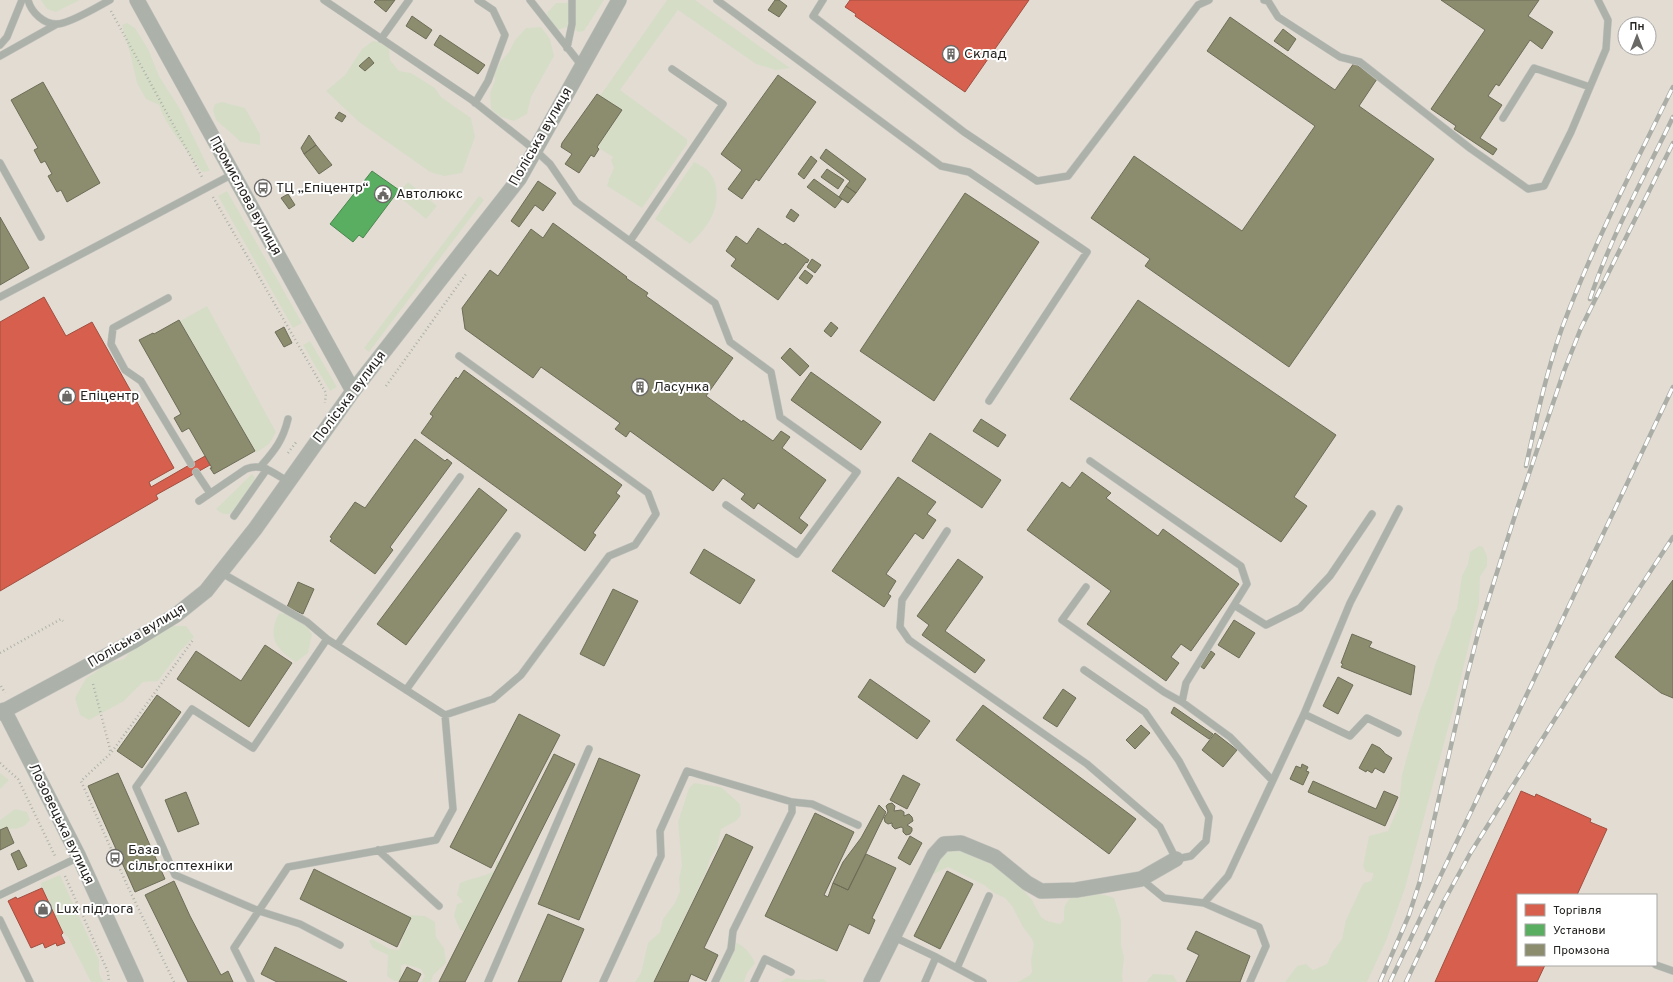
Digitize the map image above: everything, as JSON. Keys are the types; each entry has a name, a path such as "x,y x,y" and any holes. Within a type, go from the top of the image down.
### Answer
{"street":[{"name":"Промислова вулиця","path":"137,0 353,391"},
{"name":"Поліська вулиця","path":"3,706 86,668 176,615 206,591 289,482 353,391 519,179 619,0"},
{"name":"Лозовецька вулиця","path":"3,706 79,857 136,982"},
{"path":"871,982 934,855 944,844 961,843 995,857 1027,883 1041,891 1076,890 1141,879 1176,860"}],"lane":[{"path":"0,45 7,37 22,0"},
{"path":"28,0 29,5 37,15 46,22 57,24"},
{"path":"0,56 57,24 68,21 110,0"},
{"path":"324,0 475,103 535,150 550,164 576,202 715,303 730,342 770,372 780,418 857,472 797,554 726,505"},
{"path":"381,39 409,0"},
{"path":"475,103 488,81 505,35 493,10 478,0"},
{"path":"530,0 582,66"},
{"path":"567,48 572,24 572,0"},
{"path":"716,0 941,166 969,172 1087,252 988,401"},
{"path":"822,0 813,16 964,132 1037,181 1068,176 1198,5 1209,0"},
{"path":"1267,0 1278,17 1340,58 1360,62 1471,149 1528,189 1544,186 1571,132 1606,49 1608,20 1598,0"},
{"path":"1503,118 1534,68 1590,87"},
{"path":"630,241 723,104 672,70"},
{"path":"0,164 41,237"},
{"path":"0,297 233,174"},
{"path":"168,298 113,328 111,344 125,370 141,381 191,464"},
{"path":"445,715 493,699 521,676 610,556 635,545 656,514 648,493 459,356"},
{"path":"234,516 267,470 275,450 284,434 288,419"},
{"path":"1090,461 1241,566 1247,584 1186,683 1182,702"},
{"path":"199,501 246,469 254,466 267,470 289,482"},
{"path":"196,472 210,493"},
{"path":"337,645 460,477"},
{"path":"1204,903 1228,876 1304,714 1350,603 1399,509"},
{"path":"1234,605 1266,625 1300,608 1330,576 1372,514"},
{"path":"947,531 902,600 900,627 909,640 1087,764 1160,827 1176,860 1191,856 1206,841 1209,817 1179,761 1145,712 1084,670"},
{"path":"406,690 517,536"},
{"path":"220,572 307,622 326,639 445,715"},
{"path":"1086,587 1062,620 1164,692 1182,702 1230,737 1272,780"},
{"path":"326,639 253,748 192,709 136,787 175,876 259,911 300,924 340,945"},
{"path":"1304,714 1350,736 1367,718 1398,733"},
{"path":"251,982 234,948 288,867 436,840 453,809 445,715"},
{"path":"488,982 589,749"},
{"path":"602,982 660,856 660,831 687,771 792,802 812,804 858,825"},
{"path":"715,982 730,950 733,931 792,812 792,802"},
{"path":"378,850 439,906"},
{"path":"0,895 79,857"},
{"path":"1141,879 1164,898 1204,903 1259,927 1266,946 1250,982"},
{"path":"957,968 989,896"},
{"path":"0,920 30,982"},
{"path":"894,937 983,982"},
{"path":"925,982 936,958"},
{"path":"754,982 765,959 791,972"},
{"path":"1657,965 1673,971"}],"path":[{"path":"324,406 326,393"},
{"path":"267,470 300,437"},
{"path":"0,653 61,618 63,621"},
{"path":"93,684 111,753"},
{"path":"1,686 3,706"}],"shaded area":[{"path":"0,0 1673,0 1673,982 0,982"}],"green space":[{"path":"41,0 80,0 56,12 47,9"},
{"path":"568,0 604,0 584,31 578,32 574,29 570,13 567,27 557,30 552,27 547,13 556,3 567,3"},
{"path":"667,0 695,0 790,68 776,70 756,64 678,10 620,90 687,139 687,144 642,208 607,186 608,179 614,168 611,160 613,157 597,147 622,110 600,96"},
{"path":"127,23 135,28 148,49 159,76 180,109 210,171 202,172 172,131 159,105 146,99 137,83 122,25"},
{"path":"541,27 550,39 554,56 531,97 527,114 514,121 501,117 491,109 490,93 495,80 494,74 501,61 509,52 515,40 526,28"},
{"path":"373,41 385,43 389,49 390,60 399,71 411,73 435,88 441,97 471,118 475,137 462,173 444,176 430,172 359,122 326,91 345,75 362,49"},
{"path":"222,102 245,108 260,134 260,145 241,142 216,120 213,110 215,104"},
{"path":"694,162 705,168 710,173 717,190 717,196 713,215 703,230 690,244 655,219"},
{"path":"408,182 437,206 426,219 397,195"},
{"path":"227,191 302,323 293,328 218,196"},
{"path":"479,196 484,200 369,352 364,348"},
{"path":"207,306 276,432 269,444 256,453 180,321"},
{"path":"310,341 337,387 330,391 303,345"},
{"path":"252,474 255,477 254,481 231,513 221,513 216,509"},
{"path":"1479,546 1483,547 1487,556 1487,566 1480,577 1479,603 1454,706 1405,888 1386,941 1367,982 1285,982 1297,966 1306,964 1313,970 1327,964 1333,951 1342,939 1346,920 1362,886 1364,883 1371,881 1373,873 1366,872 1363,866 1369,836 1388,831 1399,806 1402,775 1420,710 1429,687 1435,665 1450,628 1452,618 1457,609 1462,576 1468,564 1470,552"},
{"path":"279,613 299,618 312,634 308,653 296,662 278,647 275,641 275,621"},
{"path":"170,626 186,626 194,637 182,649 158,681 143,682 124,701 89,720 80,715 75,698 86,678 105,664 124,659 134,647"},
{"path":"0,773 9,780 0,789"},
{"path":"694,783 721,787 740,804 741,815 736,821 721,829 717,848 710,859 706,872 654,982 635,982 641,973 648,943 660,932 663,919 675,903 680,891 679,878 682,866 678,822 689,788"},
{"path":"15,809 27,812 30,820 23,827 8,829 0,832 0,820"},
{"path":"955,846 1003,867 1032,900 1041,917 1047,921 1060,924 1064,920 1064,911 1067,902 1076,896 1083,894 1096,894 1114,898 1121,920 1121,945 1124,957 1123,982 1018,982 1030,975 1032,972 1031,959 1034,944 1012,906 1005,898 994,893 984,885 948,867 934,874 931,871 928,855"},
{"path":"496,861 505,862 471,932 460,930 454,916 457,904 463,902 457,895 460,883 483,876 495,870"},
{"path":"60,875 99,960 99,973 103,982 91,982 68,937 63,933 42,888 41,883"},
{"path":"409,915 425,916 435,922 436,937 444,948 446,963 433,975 431,982 421,982 425,976 421,969 404,964 401,966 401,981 394,981 387,976 388,955 373,948 369,941 372,939 390,949 399,950 404,933 409,927"},
{"path":"735,942 747,951 755,963 747,973 744,982 711,982 718,979 727,944"},
{"path":"1153,974 1173,975 1177,982 1146,982"},
{"path":"787,978 807,980 823,979 827,982 780,982"}],"building: Торгівля":[{"name":"Склад","path":"850,0 1029,0 965,92 855,16 856,14 845,7"},
{"name":"Епіцентр","path":"44,297 66,336 92,322 174,468 149,482 151,487 205,456 210,465 156,495 158,499 0,591 0,322"},
{"path":"1521,791 1535,797 1536,794 1591,819 1590,822 1607,829 1577,894 1517,894 1517,966 1545,966 1537,982 1435,982"},
{"path":"42,888 63,933 61,935 65,943 57,946 56,943 45,948 43,943 31,948 8,901 16,897 17,899"}],"building: Установи":[{"path":"372,171 399,190 363,238 359,235 353,242 330,224"}],"building: Промзона":[{"path":"376,0 395,0 386,12 374,2"},
{"path":"775,0 779,0 787,6 779,17 768,10"},
{"path":"1441,0 1539,0 1528,16 1553,32 1542,49 1530,40 1499,86 1496,84 1488,96 1502,105 1480,138 1497,149 1493,155 1454,129 1456,126 1431,109 1485,30"},
{"path":"412,16 432,30 426,39 406,26"},
{"path":"1230,17 1335,90 1354,63 1377,79 1359,106 1434,159 1289,367 1145,266 1150,259 1091,218 1134,156 1242,231 1315,126 1207,51"},
{"path":"1283,29 1296,39 1288,51 1274,41"},
{"path":"440,35 485,65 478,74 434,45"},
{"path":"369,57 374,63 365,71 359,66"},
{"path":"778,75 816,102 759,181 756,179 742,199 728,189 742,170 721,154"},
{"path":"43,82 100,183 67,202 61,190 57,192 48,176 52,174 45,161 41,163 34,150 38,148 11,100"},
{"path":"597,94 622,110 597,147 599,149 594,157 591,155 579,173 565,164 572,154 561,147 562,143"},
{"path":"339,112 346,116 342,122 335,118"},
{"path":"309,135 316,145 304,154 301,148"},
{"path":"316,145 332,165 319,174 304,154"},
{"path":"826,149 866,179 856,193 846,186 850,181 820,158"},
{"path":"811,156 817,161 804,179 798,174"},
{"path":"827,169 844,180 838,189 821,177"},
{"path":"814,179 842,199 835,208 807,187"},
{"path":"538,181 556,193 543,211 535,205 519,227 511,221"},
{"path":"846,186 856,193 848,203 839,197"},
{"path":"965,193 1039,242 934,401 860,351"},
{"path":"288,194 295,205 289,209 281,198"},
{"path":"791,209 799,215 794,222 786,217"},
{"path":"0,217 29,268 0,285"},
{"name":"Ласунка","path":"553,223 648,293 646,296 733,358 706,396 742,422 743,420 773,441 781,431 790,437 782,448 826,480 799,518 808,525 801,534 758,503 754,509 741,499 745,494 723,478 713,491 630,431 626,437 615,429 620,423 541,367 533,378 465,329 462,308 490,270 498,276 531,229 543,238"},
{"path":"758,228 783,245 785,243 809,260 778,300 731,266 736,259 726,251 736,236 747,244"},
{"path":"812,259 821,265 815,273 807,267"},
{"path":"805,270 813,276 807,284 799,278"},
{"path":"1138,300 1336,435 1294,497 1307,506 1281,542 1070,399"},
{"path":"179,320 255,451 214,474 189,428 182,432 174,418 181,414 139,340 153,333 154,334"},
{"path":"831,322 838,328 831,337 824,331"},
{"path":"284,327 292,343 284,347 275,332"},
{"path":"790,348 809,366 800,376 781,358"},
{"path":"464,370 622,485 616,493 620,496 593,533 596,535 585,551 421,433 433,416 430,414 456,377 458,379"},
{"path":"811,372 881,422 861,450 791,400"},
{"path":"981,419 1006,435 998,447 973,431"},
{"path":"930,433 1001,480 982,508 912,461"},
{"path":"415,439 445,461 447,459 452,463 390,547 393,550 375,574 330,541 332,538 330,537 355,502 365,508"},
{"path":"1082,472 1111,493 1106,498 1158,536 1163,529 1239,584 1191,651 1181,644 1171,657 1179,663 1166,681 1087,624 1111,591 1027,530 1062,482 1070,488"},
{"path":"898,477 936,502 927,514 936,520 923,539 915,533 886,574 896,581 888,594 891,596 884,607 832,571"},
{"path":"479,488 507,510 406,645 377,624"},
{"path":"704,549 755,580 740,604 690,573"},
{"path":"958,559 983,577 945,631 985,660 975,673 922,635 929,625 917,616"},
{"path":"1673,580 1673,698 1661,693 1615,657"},
{"path":"298,582 314,589 303,614 287,607"},
{"path":"613,589 638,601 604,666 580,654"},
{"path":"1234,620 1255,633 1239,658 1218,645"},
{"path":"1352,634 1372,642 1369,647 1415,666 1411,695 1341,667 1343,664 1341,663"},
{"path":"265,645 292,663 249,727 177,679 196,651 241,681"},
{"path":"1211,651 1215,654 1204,669 1200,666"},
{"path":"1338,677 1353,685 1338,714 1323,706"},
{"path":"870,679 930,721 917,739 858,697"},
{"path":"1063,689 1076,698 1057,727 1043,718"},
{"path":"157,695 181,712 142,768 117,751"},
{"path":"983,705 1136,819 1109,854 956,740"},
{"path":"1174,707 1213,734 1209,739 1171,713"},
{"path":"519,714 560,735 491,868 450,847"},
{"path":"1141,725 1150,733 1135,749 1126,740"},
{"path":"1215,733 1237,750 1223,767 1202,750"},
{"path":"1372,744 1380,748 1384,753 1392,758 1384,773 1375,768 1372,773 1367,770 1366,772 1359,768"},
{"path":"554,754 575,764 465,982 439,982"},
{"path":"599,758 640,775 579,920 538,904"},
{"path":"1302,764 1308,767 1306,771 1309,772 1303,785 1290,779 1296,766 1301,768"},
{"path":"118,773 165,879 135,892 88,786"},
{"path":"903,775 920,784 907,809 890,800"},
{"path":"1313,781 1376,809 1384,791 1398,797 1385,826 1308,792"},
{"path":"186,792 199,824 178,832 165,800"},
{"path":"892,803 895,806 894,811 901,810 904,812 904,816 909,814 912,817 913,821 907,825 912,828 910,834 906,835 903,832 903,828 901,827 895,829 892,826 892,823 888,824 885,822 884,818 888,812 886,806"},
{"path":"879,805 886,812 848,890 833,883 843,862 861,838"},
{"path":"815,813 854,832 824,895 828,897 833,883 848,890 866,854 896,868 872,918 875,920 869,934 849,924 837,951 765,916"},
{"path":"7,827 14,843 0,850 0,830"},
{"path":"726,834 753,847 704,948 718,955 706,981 691,974 688,982 654,982"},
{"path":"910,836 922,843 910,865 898,858"},
{"path":"19,850 27,866 18,870 11,854"},
{"path":"314,869 411,918 397,947 300,899"},
{"path":"947,871 973,884 940,949 914,936"},
{"path":"174,881 190,916 221,975 228,971 233,982 188,982 145,895"},
{"path":"548,914 584,929 561,982 518,982"},
{"path":"1196,931 1250,956 1240,982 1186,982 1199,955 1187,949"},
{"path":"275,947 347,982 277,982 261,974"},
{"path":"407,967 421,974 417,982 399,982"}],"railway":[{"path":"1526,466 1546,379 1556,345 1574,297 1600,236 1673,87"},
{"path":"1590,299 1598,276 1618,230 1673,117"},
{"path":"1380,982 1409,915 1420,881 1467,676 1480,626 1518,506 1564,371 1581,328 1673,143"},
{"path":"1390,982 1673,387"},
{"path":"1406,982 1444,901 1471,852 1589,665 1673,537"}],"place":[{"name":"Склад","path":"951,54"},
{"name":"ТЦ „Епіцентр“","path":"263,188"},
{"name":"Автолюкс","path":"383,194"},
{"name":"Ласунка","path":"640,387"},
{"name":"Епіцентр","path":"67,396"},
{"name":"База сільгосптехніки","path":"115,858"},
{"name":"Lux підлога","path":"43,909"}]}
